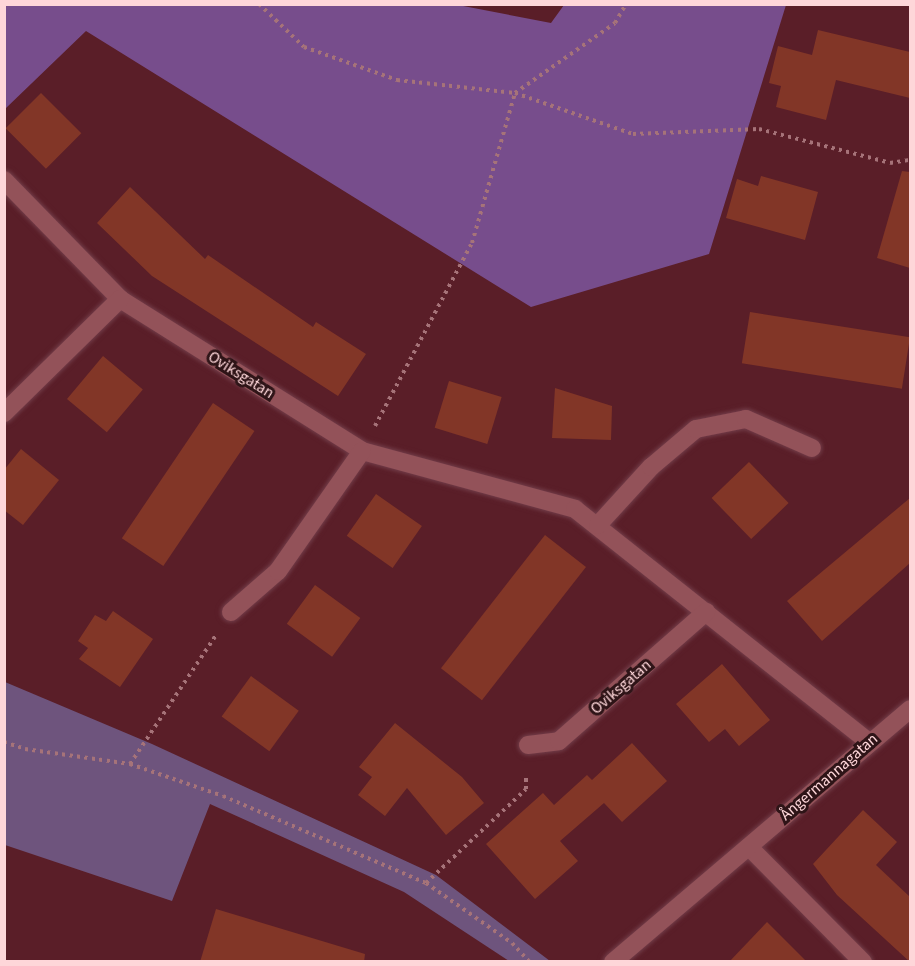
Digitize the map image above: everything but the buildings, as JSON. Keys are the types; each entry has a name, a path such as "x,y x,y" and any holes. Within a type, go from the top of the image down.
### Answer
{"street":[{"name":"Oviksgatan","path":"4,180 120,299 362,451 575,509 869,742"},
{"path":"4,412 120,299"},
{"path":"598,525 651,467 696,429 746,419 812,448"},
{"path":"231,612 278,571 362,451"},
{"name":"Oviksgatan","path":"528,745 559,741 706,612"},
{"name":"Ångermannagatan","path":"613,962 869,742 910,710"},
{"path":"749,847 862,962"}],"path":[{"path":"259,4 304,47 397,80 515,93 633,134 759,129 890,163 910,160"},
{"path":"362,451 472,243 515,93 615,23 626,4"},
{"path":"130,764 231,612"},
{"path":"4,742 26,749 130,764 223,796 426,883 512,943 530,962"},
{"path":"426,883 526,789 528,745"}],"shaded area":[{"path":"5,5 458,5 551,23 564,5 786,5 709,254 531,307 86,31 5,109"},
{"path":"5,682 152,744 436,875 550,961 509,961 404,892 210,804 172,901 5,845"}]}
